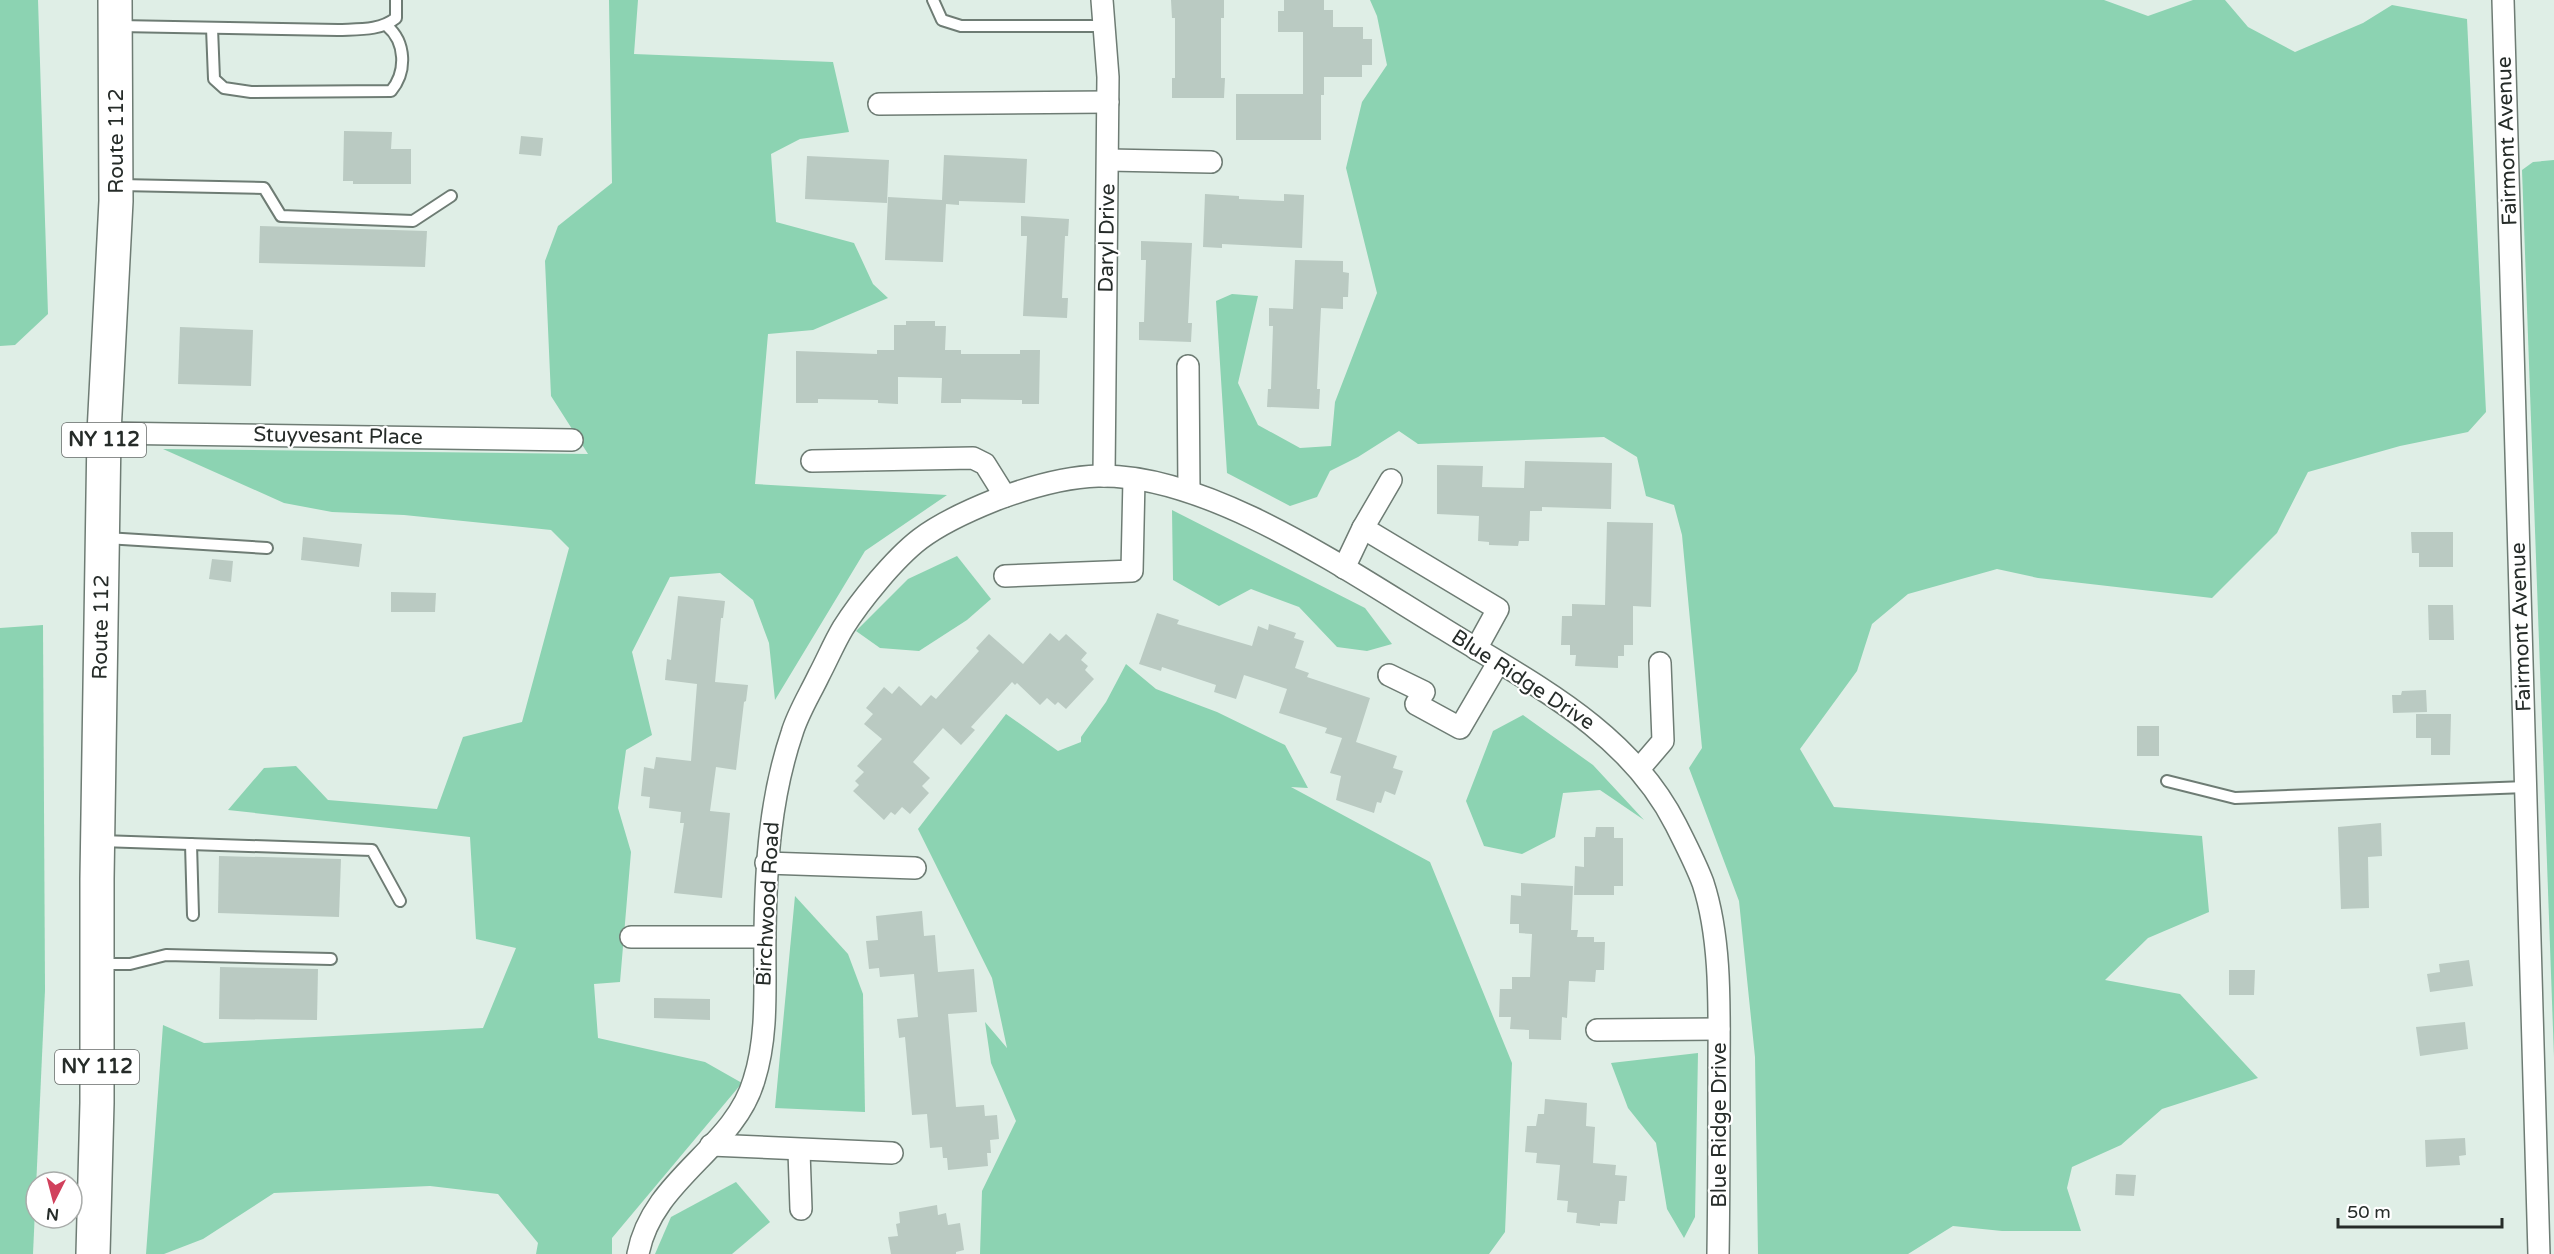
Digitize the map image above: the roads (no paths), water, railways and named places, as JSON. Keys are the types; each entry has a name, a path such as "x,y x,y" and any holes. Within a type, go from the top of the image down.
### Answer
{"main road":[{"name":"Route 112","path":"93,1254 102,538 104,433 116,185 116,13"}],"street":[{"name":"Daryl Drive","path":"1102,0 1108,102 1104,476"},
{"name":"Fairmont Avenue","path":"2502,0 2540,1254"},
{"path":"879,104 1108,102"},
{"path":"1108,160 1211,162"},
{"path":"1188,366 1189,491"},
{"name":"Stuyvesant Place","path":"104,433 572,440"},
{"path":"812,461 973,459 985,464 1005,496"},
{"name":"Blue Ridge Drive","path":"1104,476 1134,479 1189,491 1236,510 1344,568 1542,688 1597,727 1639,769 1674,820 1703,884 1717,953 1718,1254"},
{"name":"Birchwood Road","path":"638,1254 653,1210 738,1113 750,1092 756,1074 764,1023 766,863 775,796 793,728 843,627 880,580 920,539 972,510 1005,496 1074,478 1104,476"},
{"path":"1005,576 1132,571 1134,479"},
{"path":"1344,568 1363,528 1391,480"},
{"path":"1363,528 1498,609 1476,650"},
{"path":"1389,675 1424,692 1416,704 1460,728 1498,663"},
{"path":"1639,769 1663,741 1660,663"},
{"path":"766,863 915,868"},
{"path":"632,937 765,937"},
{"path":"1597,1030 1719,1029"},
{"path":"711,1145 891,1153"},
{"path":"799,1150 801,1209"}],"lane":[{"path":"116,13 212,28 338,30 387,26 396,18 396,0"},
{"path":"933,0 942,20 961,26 1104,26"},
{"path":"212,28 214,79 224,88 251,92 391,91 400,80 403,56 397,34 387,26"},
{"path":"116,185 264,188 281,216 413,221 451,196"},
{"path":"102,538 267,548"},
{"path":"2167,782 2235,798 2526,788"},
{"path":"98,841 372,850 400,901"},
{"path":"191,844 193,915"},
{"path":"97,964 130,964 166,955 331,958"}]}
